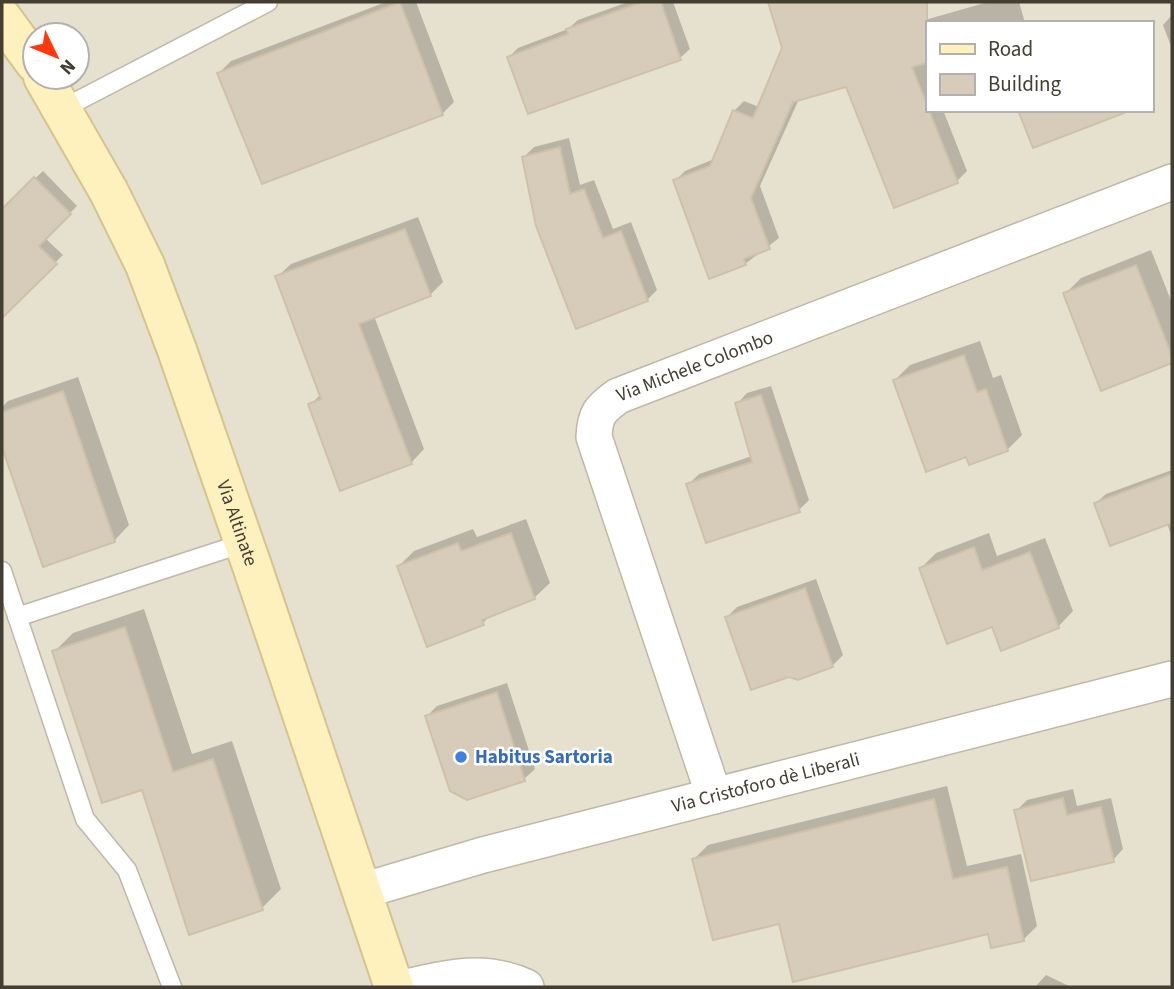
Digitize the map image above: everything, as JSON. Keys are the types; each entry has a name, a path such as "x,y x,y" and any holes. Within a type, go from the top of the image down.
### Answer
{"street":[{"path":"2,18 21,44"},
{"name":"Via Altinate","path":"51,91 145,265 244,543 394,987"},
{"name":"Via Michele Colombo","path":"714,796 594,437 599,412 618,396 1172,182"},
{"name":"Via Cristoforo dè Liberali","path":"362,891 483,855 1172,679"},
{"path":"407,987 466,975 497,978 526,987"}],"lane":[{"path":"62,109 268,2"},
{"path":"17,617 244,543"},
{"path":"2,571 85,819 127,870 172,987"}],"shaded area":[{"path":"2,2 1172,2 1172,987 2,987"}],"building":[{"path":"400,2 443,115 262,184 217,73"},
{"path":"642,2 661,2 681,60 528,114 507,57 568,34 566,29"},
{"path":"768,2 927,2 926,63 912,67 926,102 926,112 930,112 958,183 894,208 846,87 793,102 751,198 770,249 744,259 746,265 709,279 673,180 710,166 733,110 753,118 782,48"},
{"path":"1019,112 1124,112 1124,113 1033,148"},
{"path":"560,147 570,194 584,189 603,238 621,231 648,301 576,329 536,226 522,157"},
{"path":"34,177 71,214 39,246 57,264 2,318 2,209"},
{"path":"405,229 431,296 359,324 412,464 340,491 308,404 321,399 275,276"},
{"path":"1136,265 1172,356 1172,363 1101,391 1063,293"},
{"path":"964,355 977,392 986,389 1008,451 969,465 966,457 926,472 893,380"},
{"path":"63,391 115,542 43,567 2,447 2,412"},
{"path":"761,395 800,512 706,543 686,484 752,462 735,403"},
{"path":"1172,474 1172,523 1110,546 1094,503"},
{"path":"511,533 535,599 482,620 484,625 427,647 397,566 458,543 461,551"},
{"path":"974,547 982,570 1030,552 1059,628 1001,651 992,627 947,644 919,568"},
{"path":"805,588 833,667 798,680 789,677 751,690 725,617"},
{"path":"125,627 173,772 213,759 263,910 189,935 142,790 102,803 52,651"},
{"path":"497,692 525,781 467,800 450,791 425,716"},
{"path":"1063,798 1067,815 1101,807 1114,862 1031,881 1014,810"},
{"path":"934,799 953,879 1007,867 1024,941 991,948 988,934 793,982 779,924 713,940 692,859"}],"place":[{"name":"Habitus Sartoria","path":"461,757"}]}
